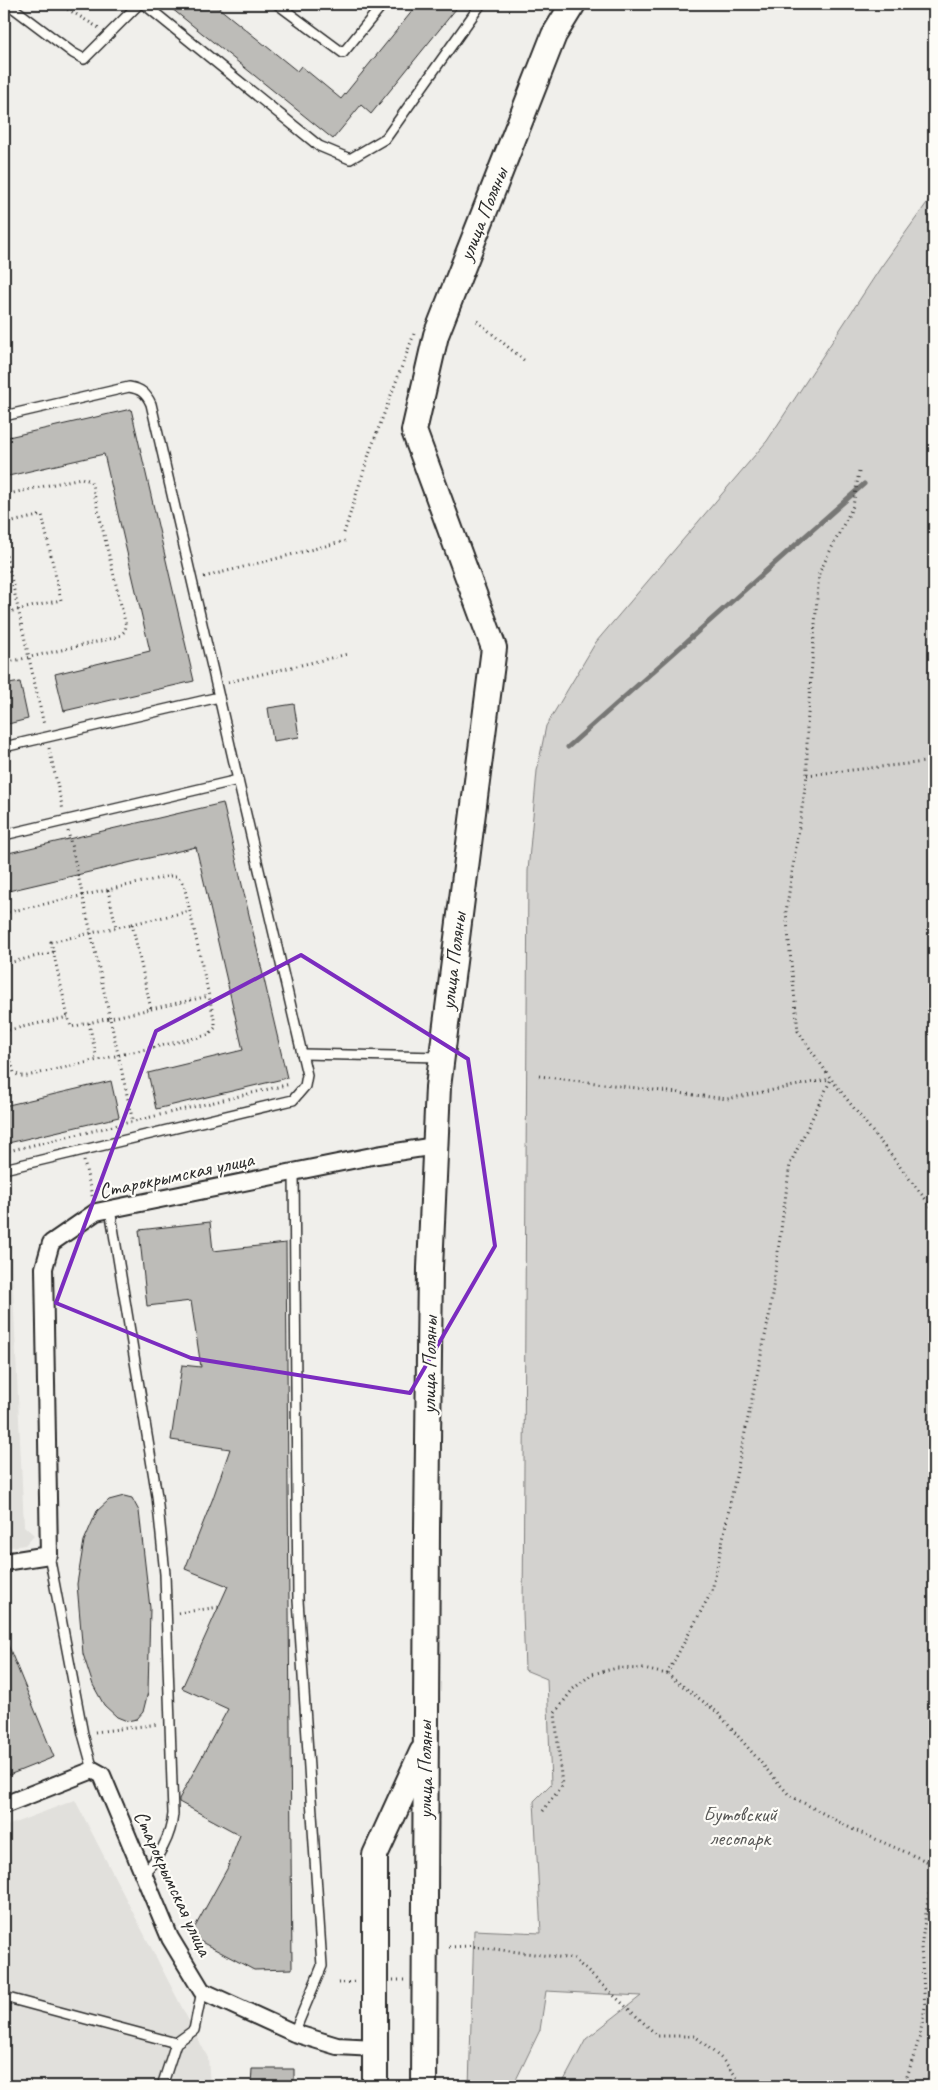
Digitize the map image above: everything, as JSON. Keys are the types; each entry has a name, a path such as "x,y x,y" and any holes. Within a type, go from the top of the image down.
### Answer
{"main road":[{"name":"улица Поляны","path":"424,2086 424,1745 430,1268 441,1058 494,648 414,431 436,335 554,35 573,4"},
{"path":"375,2086 375,1855 424,1745"}],"street":[{"name":"Старокрымская улица","path":"49,1554 44,1268 51,1242 96,1212 377,1155 436,1146"},
{"path":"4,1562 49,1554"},
{"name":"Старокрымская улица","path":"94,1770 102,1775 170,1938 202,1991 294,2033 337,2046 375,2048"},
{"path":"4,1805 94,1770"}],"lane":[{"path":"8,4 73,53 84,59 139,4"},
{"path":"144,4 319,146 350,158 386,138 481,4"},
{"path":"277,4 342,53 383,4"},
{"path":"4,416 129,387 140,389 147,395 151,404 307,1075 306,1086 293,1100 4,1169"},
{"path":"4,747 219,697"},
{"path":"4,835 238,780"},
{"path":"302,1054 441,1058"},
{"path":"294,1172 298,1600 322,1966 294,2033"},
{"path":"110,1209 157,1496 166,1574 173,1814 171,1832 152,1865 143,1874"},
{"path":"49,1554 82,1734 94,1770"},
{"path":"162,2086 176,2043 194,2030 202,1991"},
{"path":"4,1997 176,2043"}],"path":[{"path":"59,4 108,34"},
{"path":"477,321 526,362"},
{"path":"344,533 370,451 416,330"},
{"path":"858,472 852,506 819,573 807,727 807,775 786,912 798,1031 831,1079 934,1210"},
{"path":"4,495 81,478 91,481 126,626 122,635 118,637 4,663"},
{"path":"4,524 42,515 61,600 4,613"},
{"path":"192,580 345,542"},
{"path":"4,546 132,1115"},
{"path":"216,685 348,654"},
{"path":"807,775 934,762"},
{"path":"60,833 69,830"},
{"path":"4,913 177,876 184,884 215,1023 212,1033 20,1076 14,1073 10,1064 4,1036"},
{"path":"108,890 116,927"},
{"path":"190,910 52,942 70,1027 209,996"},
{"path":"132,924 151,1009"},
{"path":"4,964 54,952"},
{"path":"4,1031 68,1017"},
{"path":"89,1023 97,1060"},
{"path":"538,1076 727,1098 831,1079"},
{"path":"667,1674 712,1590 769,1317 790,1164 831,1079"},
{"path":"4,1152 296,1082"},
{"path":"82,1151 90,1186"},
{"path":"167,1615 219,1607"},
{"path":"934,1654 932,1660 934,1691"},
{"path":"543,1811 562,1786 555,1713 573,1689 592,1674 617,1668 643,1669 667,1674 717,1712 789,1795 850,1828 934,1862 921,1947 925,2007 920,2036 904,2086"},
{"path":"82,1734 169,1723"},
{"path":"449,1947 470,1946 574,1959 658,2036 694,2036 722,2059 744,2086"}],"highlighted area":[{"path":"301,955 468,1059 495,1246 410,1393 191,1358 56,1303 156,1031"}],"shaded area":[{"path":"9,1205 24,1526 34,1535 25,1545 4,1548 4,1206"},
{"path":"75,1800 208,2058 210,2086 4,2086 4,1827"}],"green space":[{"name":"Бутовский лесопарк","path":"934,193 934,2086 561,2086 586,2039 641,1996 546,1991 540,2030 513,2086 469,2086 474,1930 541,1933 534,1801 551,1784 547,1679 525,1670 523,1612 528,871 537,771 546,726 596,642 767,441 881,267"}],"building":[{"path":"166,4 214,4 297,71 301,66 341,99 418,4 460,4 371,114 361,105 333,139"},
{"path":"131,409 194,681 64,711 55,674 150,651 104,454 4,477 4,438"},
{"path":"20,682 28,719 4,725 4,685"},
{"path":"294,704 299,737 273,741 268,708"},
{"path":"223,803 287,1078 156,1109 148,1073 243,1050 196,847 4,892 4,854"},
{"path":"111,1081 119,1117 4,1144 4,1106"},
{"path":"210,1222 213,1251 286,1243 292,1969 254,1970 190,1936 227,1869 240,1835 179,1802 228,1709 182,1688 228,1586 185,1569 230,1449 171,1440 182,1365 201,1367 191,1301 147,1306 139,1230"},
{"path":"124,1496 132,1498 139,1511 150,1608 148,1692 143,1712 137,1719 127,1721 117,1717 104,1705 93,1685 83,1654 77,1584 84,1541 97,1511 109,1500"},
{"path":"4,1635 54,1757 4,1777"},
{"path":"252,2069 294,2069 294,2086 251,2086"}],"waterway":[{"path":"568,747 864,484"}]}
